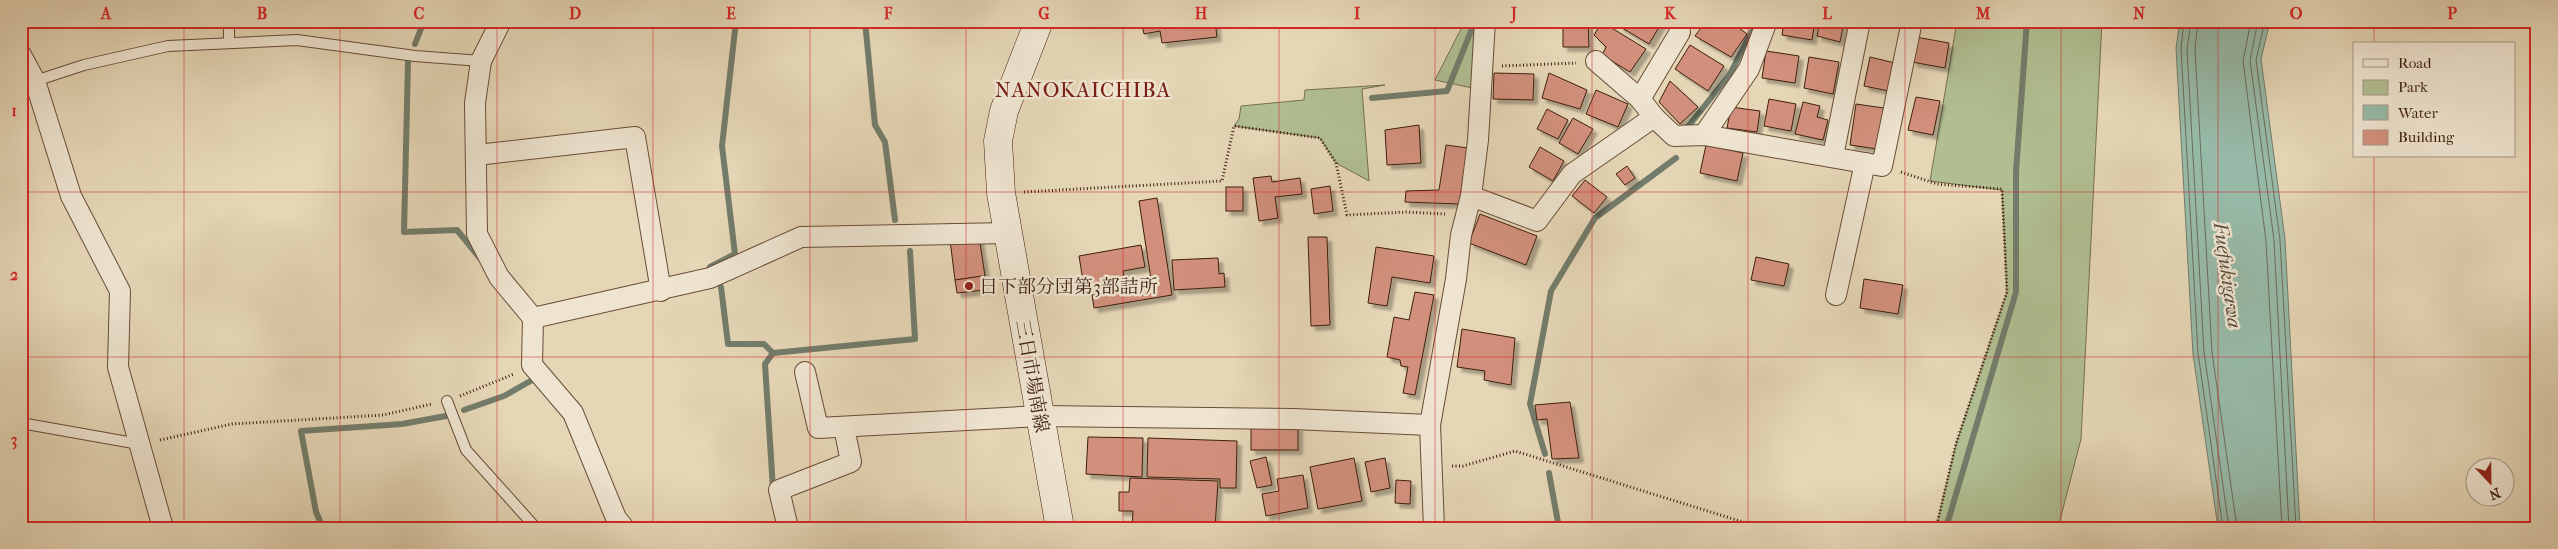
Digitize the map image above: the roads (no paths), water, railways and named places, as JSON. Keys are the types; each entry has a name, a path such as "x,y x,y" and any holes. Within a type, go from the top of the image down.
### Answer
{"main road":[{"name":"三日市場南線","path":"1039,21 1004,111 998,141 1001,193 1060,528"}],"street":[{"path":"501,21 482,61 475,103 477,234 499,277 533,318 532,365 573,413 616,518 624,528"},
{"path":"1434,528 1430,466 1430,426 1465,216 1471,196 1478,140 1485,21"},
{"path":"1704,134 1749,69 1767,21"},
{"path":"1833,156 1860,21"},
{"path":"1836,295 1912,21"},
{"path":"1640,99 1680,32"},
{"path":"21,55 35,81 71,196 120,291 118,367 163,528"},
{"path":"1596,61 1640,99 1654,117 1674,136 1704,134 1833,156 1873,165"},
{"path":"1471,196 1537,221 1572,174 1654,117"},
{"path":"477,155 635,137 662,291"},
{"path":"533,318 614,298 662,291 710,278 802,237 1008,233"},
{"path":"805,372 818,428 1040,416 1293,419 1430,426"},
{"path":"788,528 779,490 851,462 844,427"}],"lane":[{"path":"229,21 229,43"},
{"path":"35,81 84,65 168,46 229,43 297,40 415,56 482,61"},
{"path":"447,401 466,450 536,528"},
{"path":"21,423 139,444"}],"water":[{"name":"Fuefukigawa","path":"2180,21 2270,21 2261,59 2285,239 2300,528 2218,528 2193,354 2176,48"}],"waterway":[{"path":"415,44 424,21"},
{"path":"710,267 735,254 722,146 736,21"},
{"path":"865,21 875,125 885,142 895,220"},
{"path":"1372,98 1447,91 1475,21"},
{"path":"1687,128 1730,74 1757,21"},
{"path":"1946,528 2016,292 2016,172 2027,21"},
{"path":"408,62 404,232 457,230 479,257"},
{"path":"1545,454 1530,404 1551,291 1595,218 1676,158"},
{"path":"773,353 915,339 910,251"},
{"path":"721,287 728,344 764,344 773,353 765,364 773,489"},
{"path":"464,410 504,396 534,379"},
{"path":"323,528 316,512 301,431 402,424 446,416"},
{"path":"1549,473 1559,528"}],"place":[{"name":"日下部分団第3部詰所","path":"969,286"}],"district":[{"name":"NANOKAICHIBA","path":"1083,90"}]}
